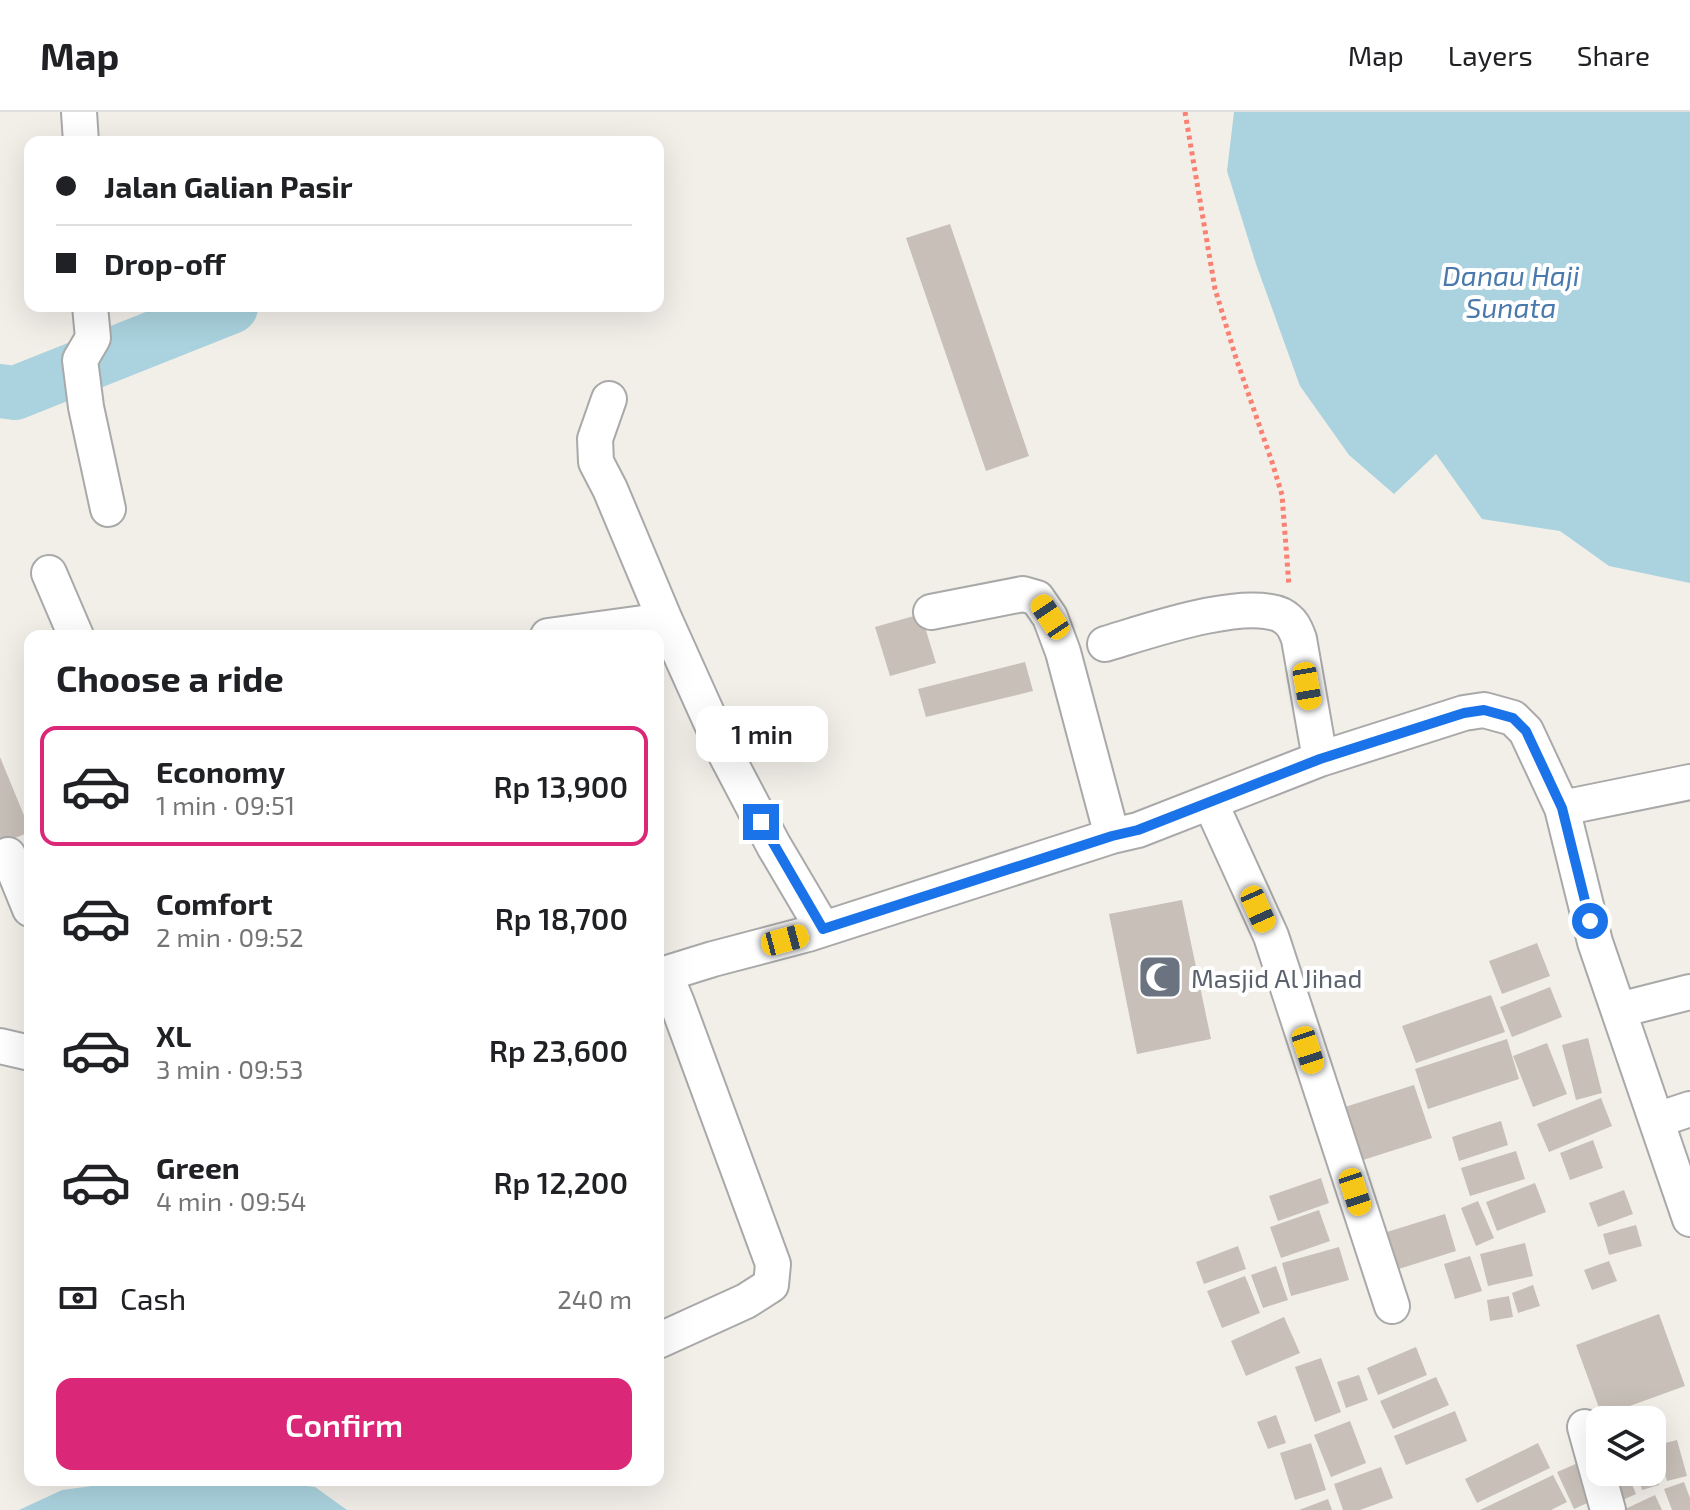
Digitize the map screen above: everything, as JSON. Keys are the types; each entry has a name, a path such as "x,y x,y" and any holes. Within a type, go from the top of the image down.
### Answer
{"street":[{"path":"79,112 81,136"},
{"path":"91,312 93,338 81,368 86,407 108,509"},
{"path":"609,399 595,439 596,462 724,751 774,846 823,929"},
{"path":"49,573 73,630"},
{"path":"931,612 1023,594 1037,598 1050,617 1063,652 1112,836"},
{"path":"1105,644 1205,615 1258,610 1280,615 1294,625 1299,639 1320,759"},
{"path":"592,630 665,620"},
{"path":"664,974 823,929 1138,830 1320,759 1464,713 1484,710 1513,718 1526,731 1562,808 1595,942 1690,1219"},
{"path":"1562,808 1690,782"},
{"path":"1210,802 1271,936 1392,1306"},
{"path":"8,855 24,894"},
{"path":"664,980 677,1003 773,1264 771,1285 746,1301 664,1338"},
{"path":"1619,1010 1690,992"},
{"path":"0,1046 24,1052"},
{"path":"1657,1120 1690,1109"},
{"path":"1585,1427 1608,1510"}],"path":[{"path":"1185,112 1215,289 1282,495 1294,625"}],"water":[{"name":"Danau Haji Sunata","path":"1234,112 1690,112 1690,583 1609,566 1560,531 1482,519 1436,454 1394,494 1349,455 1300,386 1256,264 1227,171"},
{"path":"92,1486 307,1486 315,1487 347,1510 19,1510 62,1490"}],"building":[{"path":"950,224 1029,456 986,471 906,238"},
{"path":"921,614 936,663 890,676 875,627"},
{"path":"1025,662 1033,691 926,717 918,689"},
{"path":"0,757 24,815 24,834 0,844"},
{"name":"Masjid Al Jihad","path":"1182,900 1211,1039 1137,1054 1109,914"},
{"path":"1537,943 1550,976 1502,994 1489,961"},
{"path":"1550,987 1562,1017 1512,1037 1500,1007"},
{"path":"1491,995 1505,1032 1416,1063 1402,1026"},
{"path":"1588,1038 1602,1093 1576,1100 1562,1045"},
{"path":"1507,1039 1519,1079 1428,1109 1415,1069"},
{"path":"1547,1043 1567,1094 1533,1107 1513,1056"},
{"path":"1414,1085 1432,1138 1363,1160 1345,1107"},
{"path":"1601,1098 1612,1126 1549,1152 1537,1124"},
{"path":"1501,1121 1508,1145 1459,1161 1452,1137"},
{"path":"1593,1140 1603,1168 1570,1180 1560,1153"},
{"path":"1516,1151 1525,1179 1470,1196 1461,1168"},
{"path":"1321,1178 1329,1203 1278,1221 1269,1196"},
{"path":"1535,1183 1546,1212 1497,1231 1486,1202"},
{"path":"1624,1190 1633,1214 1598,1227 1589,1203"},
{"path":"1478,1201 1494,1238 1476,1246 1461,1208"},
{"path":"1319,1210 1330,1241 1281,1258 1270,1227"},
{"path":"1445,1214 1456,1251 1386,1273 1374,1236"},
{"path":"1636,1225 1642,1246 1609,1255 1603,1234"},
{"path":"1525,1243 1533,1276 1488,1286 1480,1254"},
{"path":"1238,1246 1246,1269 1204,1284 1196,1262"},
{"path":"1339,1247 1349,1280 1291,1296 1282,1263"},
{"path":"1470,1256 1482,1291 1455,1299 1444,1264"},
{"path":"1609,1261 1617,1281 1592,1290 1584,1270"},
{"path":"1276,1266 1288,1300 1263,1308 1251,1275"},
{"path":"1245,1276 1260,1313 1222,1328 1207,1291"},
{"path":"1533,1285 1540,1306 1518,1313 1512,1293"},
{"path":"1509,1296 1513,1317 1490,1321 1487,1300"},
{"path":"1659,1314 1685,1386 1630,1406 1598,1406 1576,1345"},
{"path":"1284,1317 1300,1353 1246,1376 1231,1341"},
{"path":"1416,1347 1427,1375 1378,1395 1367,1368"},
{"path":"1321,1358 1341,1412 1315,1422 1295,1367"},
{"path":"1359,1375 1368,1400 1346,1408 1337,1382"},
{"path":"1436,1377 1449,1405 1393,1429 1380,1401"},
{"path":"1455,1411 1467,1441 1406,1465 1394,1436"},
{"path":"1276,1415 1286,1443 1268,1449 1257,1422"},
{"path":"1350,1421 1366,1463 1331,1477 1314,1435"},
{"path":"1677,1440 1687,1476 1667,1481 1666,1443"},
{"path":"1311,1443 1326,1490 1295,1500 1280,1453"},
{"path":"1538,1443 1550,1468 1477,1503 1465,1479"},
{"path":"1578,1463 1594,1500 1574,1509 1557,1472"},
{"path":"1381,1467 1393,1498 1360,1510 1343,1510 1334,1484"},
{"path":"1553,1475 1567,1502 1551,1510 1480,1510"},
{"path":"1684,1482 1690,1498 1690,1510 1672,1510 1664,1489"},
{"path":"1609,1486 1633,1486 1636,1494 1616,1503"},
{"path":"1655,1495 1662,1510 1623,1510"},
{"path":"1328,1499 1332,1510 1299,1510"}],"waterway":[{"path":"0,391 15,393 218,312"}],"place":[{"name":"Masjid Al Jihad","path":"1160,977"}],"route":[{"path":"761,822 823,929 1138,830 1320,759 1464,713 1484,710 1513,718 1526,731 1562,808 1590,921"}]}
